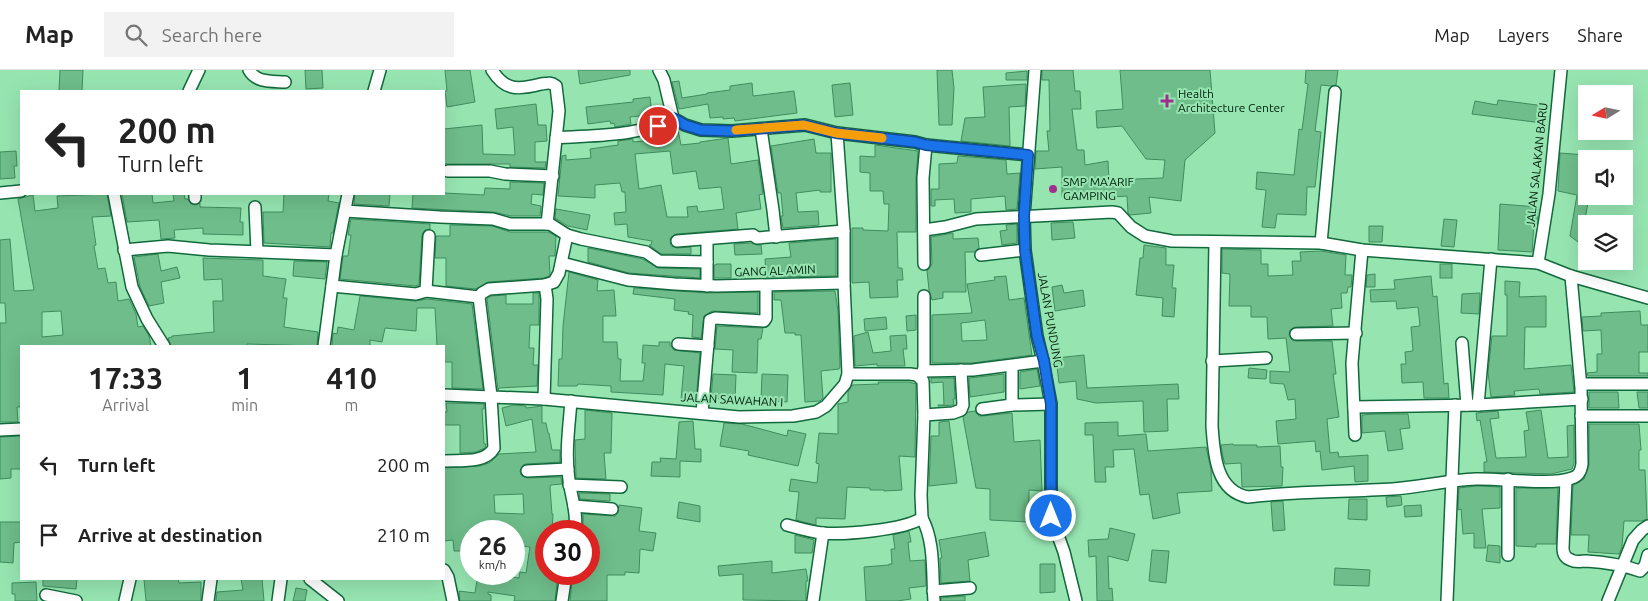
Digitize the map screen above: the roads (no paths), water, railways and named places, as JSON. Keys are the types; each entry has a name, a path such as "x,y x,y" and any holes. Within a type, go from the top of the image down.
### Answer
{"street":[{"path":"189,90 199,70"},
{"path":"249,70 252,75 261,80 285,82"},
{"path":"374,90 380,70"},
{"path":"492,70 499,82 506,86 514,88 548,82 556,86 559,111 547,224"},
{"path":"659,70 664,80 673,118 685,125 701,130 732,131 804,125 836,133 915,142 926,145 1028,155"},
{"name":"JALAN PUNDUNG","path":"1035,70 1024,216 1025,250 1037,336 1044,361 1051,404 1051,516 1064,552 1076,601"},
{"name":"JALAN SALAKAN BARU","path":"1538,264 1549,194 1561,70"},
{"path":"1321,243 1335,92"},
{"path":"556,138 627,132 658,126 673,118"},
{"path":"761,129 774,210 776,237"},
{"path":"836,133 844,231 848,374 922,374 1012,366 1044,361"},
{"path":"924,264 923,178 926,145"},
{"path":"448,171 490,171 505,174 553,176"},
{"path":"0,193 20,191"},
{"path":"114,195 132,287 147,319 163,345"},
{"path":"324,345 336,255 348,195"},
{"path":"256,206 257,251"},
{"path":"345,210 493,219 510,224 547,224 567,235 646,252 659,262 708,262"},
{"path":"924,230 945,227 969,219 1112,212 1118,213 1131,227 1146,236 1172,241 1321,243 1362,250 1538,264 1571,276 1648,298"},
{"path":"677,241 754,235 756,238 776,237 800,233 844,231"},
{"path":"445,461 481,459 493,451 495,441 479,297 489,289 545,285 554,282 562,263 567,235"},
{"path":"426,291 429,236"},
{"path":"707,239 708,286"},
{"path":"1215,242 1212,426 1216,464 1226,483 1239,495 1248,497 1403,488 1452,480 1566,480 1574,478 1581,471 1582,399 1571,276"},
{"path":"124,250 168,246 209,250 336,255"},
{"path":"981,255 1025,250"},
{"path":"1355,435 1352,363 1362,250"},
{"path":"1447,601 1452,480 1467,405 1491,259"},
{"name":"GANG AL AMIN","path":"562,263 628,280 708,286 844,283"},
{"path":"544,399 547,299 545,285"},
{"path":"332,286 416,294 426,291 479,297"},
{"path":"702,413 710,322 712,319 764,321 766,318 766,286"},
{"path":"924,296 922,374 924,415 921,495 922,518 927,526 931,544 933,596 970,588"},
{"path":"1296,334 1356,332"},
{"path":"1462,343 1467,405"},
{"path":"678,344 708,346"},
{"path":"1212,361 1266,358"},
{"path":"1012,366 1012,405"},
{"path":"924,415 953,413 961,410 963,405 961,370"},
{"name":"JALAN SAWAHAN I","path":"445,395 572,401 739,417 793,416 816,412 826,406 845,384 848,374"},
{"path":"1581,384 1648,384"},
{"path":"1354,407 1467,405 1582,399"},
{"path":"572,401 568,436 568,468 575,520"},
{"path":"982,409 1012,405 1051,404"},
{"path":"1582,416 1648,416"},
{"path":"0,430 20,429"},
{"path":"527,471 568,468"},
{"path":"1508,479 1508,555"},
{"path":"1566,480 1563,553 1566,558 1573,562 1586,561 1624,565 1640,571 1645,566 1648,555"},
{"path":"569,485 621,487"},
{"path":"574,506 612,509"},
{"path":"787,525 823,533 852,532 906,526 922,518"},
{"path":"1608,601 1633,540 1648,526"},
{"path":"813,601 823,533"},
{"path":"445,572 448,577 453,601"},
{"path":"125,601 130,580"},
{"path":"208,601 211,580"},
{"path":"278,601 281,580"},
{"path":"311,580 338,601"},
{"path":"562,601 564,585"},
{"path":"46,595 76,601"}],"place":[{"name":"Health Architecture Center","path":"1167,101"},
{"name":"SMP MA'ARIF GAMPING","path":"1053,189"}]}
